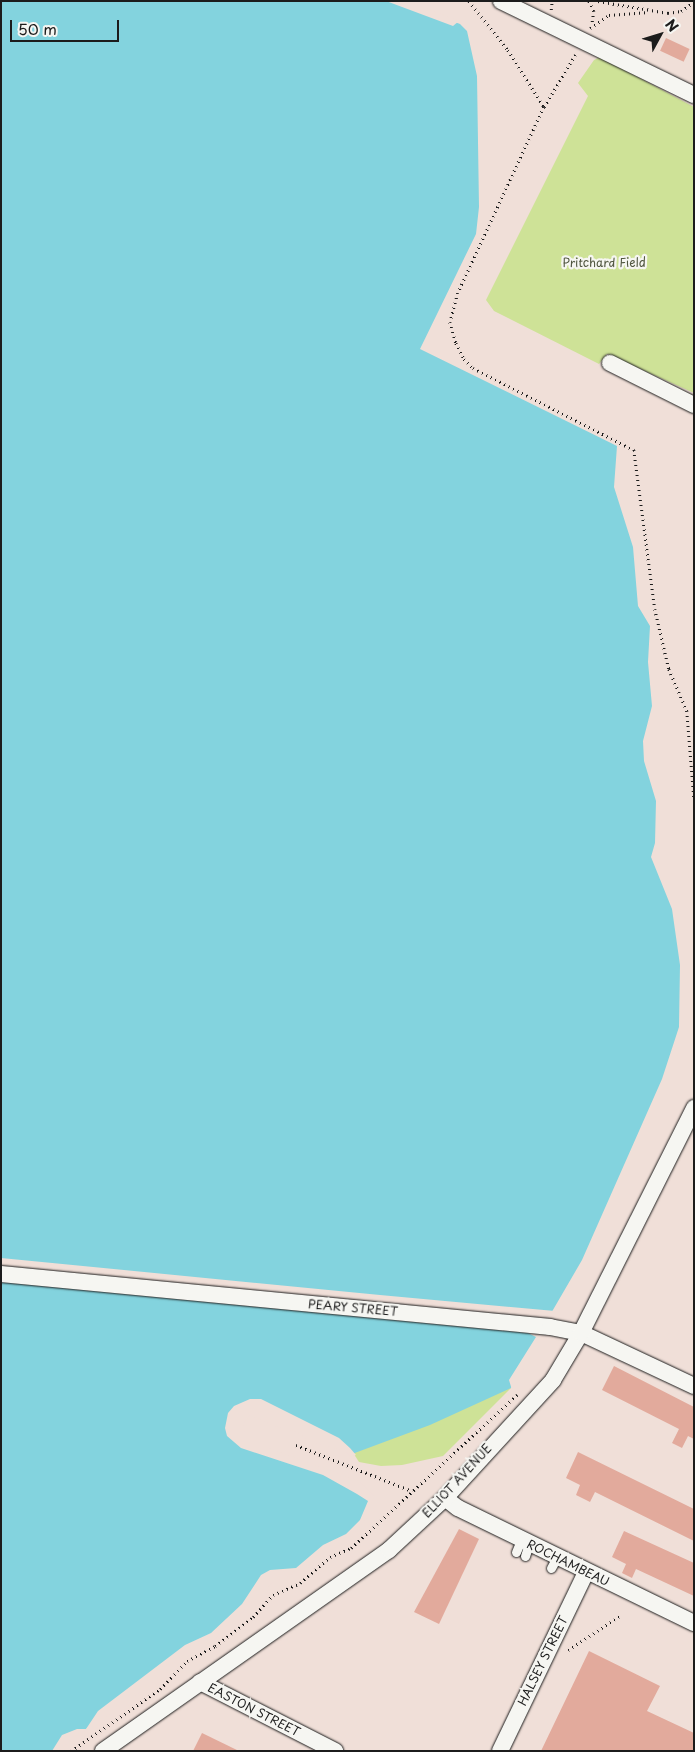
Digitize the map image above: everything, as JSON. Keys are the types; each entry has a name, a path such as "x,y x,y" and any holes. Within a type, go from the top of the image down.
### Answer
{"street":[{"path":"501,1 694,95"},
{"path":"610,363 694,405"},
{"name":"ELLIOT AVENUE","path":"103,1751 389,1550 445,1498 554,1380 581,1333 694,1108"},
{"name":"PEARY STREET","path":"1,1274 550,1327 581,1333 694,1386"},
{"name":"ROCHAMBEAU","path":"445,1498 523,1548 557,1564 586,1572 694,1623"},
{"name":"HALSEY STREET","path":"500,1751 586,1572"},
{"name":"EASTON STREET","path":"200,1682 335,1751"}],"path":[{"path":"469,1 508,50 544,107 464,278 450,322 456,344 464,359 473,368 634,450 655,610 669,670 687,711 694,798"},
{"path":"588,1 594,11 592,26"},
{"path":"598,1 668,13 681,11 694,2"},
{"path":"71,1751 160,1689 187,1661 215,1646 253,1617 273,1595 300,1583 330,1557 351,1548 525,1390"},
{"path":"296,1445 412,1491"},
{"path":"568,1650 621,1615"}],"green space":[{"name":"Pritchard Field","path":"600,57 694,107 694,393 607,354 599,364 494,311 486,300 588,96 578,83 594,60"},
{"path":"526,1348 511,1388 443,1456 402,1465 381,1466 359,1462 350,1448"}],"water":[{"path":"1,1 400,1 460,24 467,31 477,76 479,207 476,234 420,349 617,446 614,487 633,547 638,606 650,626 648,662 652,706 643,741 644,761 656,801 655,843 651,857 672,909 680,965 679,1027 662,1079 582,1260 514,1377 511,1388 430,1425 352,1454 346,1449 298,1429 250,1412 244,1415 240,1423 244,1438 372,1497 355,1531 315,1554 305,1567 272,1580 212,1638 195,1642 86,1729 76,1732 56,1751 1,1751"}],"pier":[{"path":"386,1 407,1 459,21 453,26"},
{"path":"1,1258 555,1311 512,1390 509,1380 536,1337 528,1333 1,1282"},
{"path":"250,1399 261,1399 339,1438 350,1448 356,1455 351,1457 345,1451 311,1442 297,1432 274,1426 250,1415 243,1424 245,1436 269,1448 359,1481 374,1496 367,1518 346,1543 316,1556 307,1569 273,1582 214,1640 196,1645 184,1653 157,1679 88,1731 77,1734 59,1751 52,1751 62,1735 77,1729 86,1729 98,1711 185,1645 211,1633 242,1604 261,1575 270,1570 296,1568 323,1545 346,1534 360,1520 368,1501 357,1494 323,1475 241,1448 227,1436 225,1428 228,1413 234,1406"}],"building":[{"path":"666,38 690,49 684,62 660,51"},
{"path":"614,1366 694,1407 694,1439 688,1436 682,1448 672,1443 679,1429 602,1390"},
{"path":"578,1452 694,1509 694,1541 595,1492 590,1502 576,1495 580,1485 566,1478"},
{"path":"459,1529 479,1539 439,1624 414,1612"},
{"path":"624,1531 694,1563 694,1596 636,1569 632,1578 622,1573 626,1564 612,1557"},
{"path":"589,1651 660,1686 647,1711 694,1733 694,1751 541,1751"},
{"path":"202,1733 239,1751 193,1751"}]}
